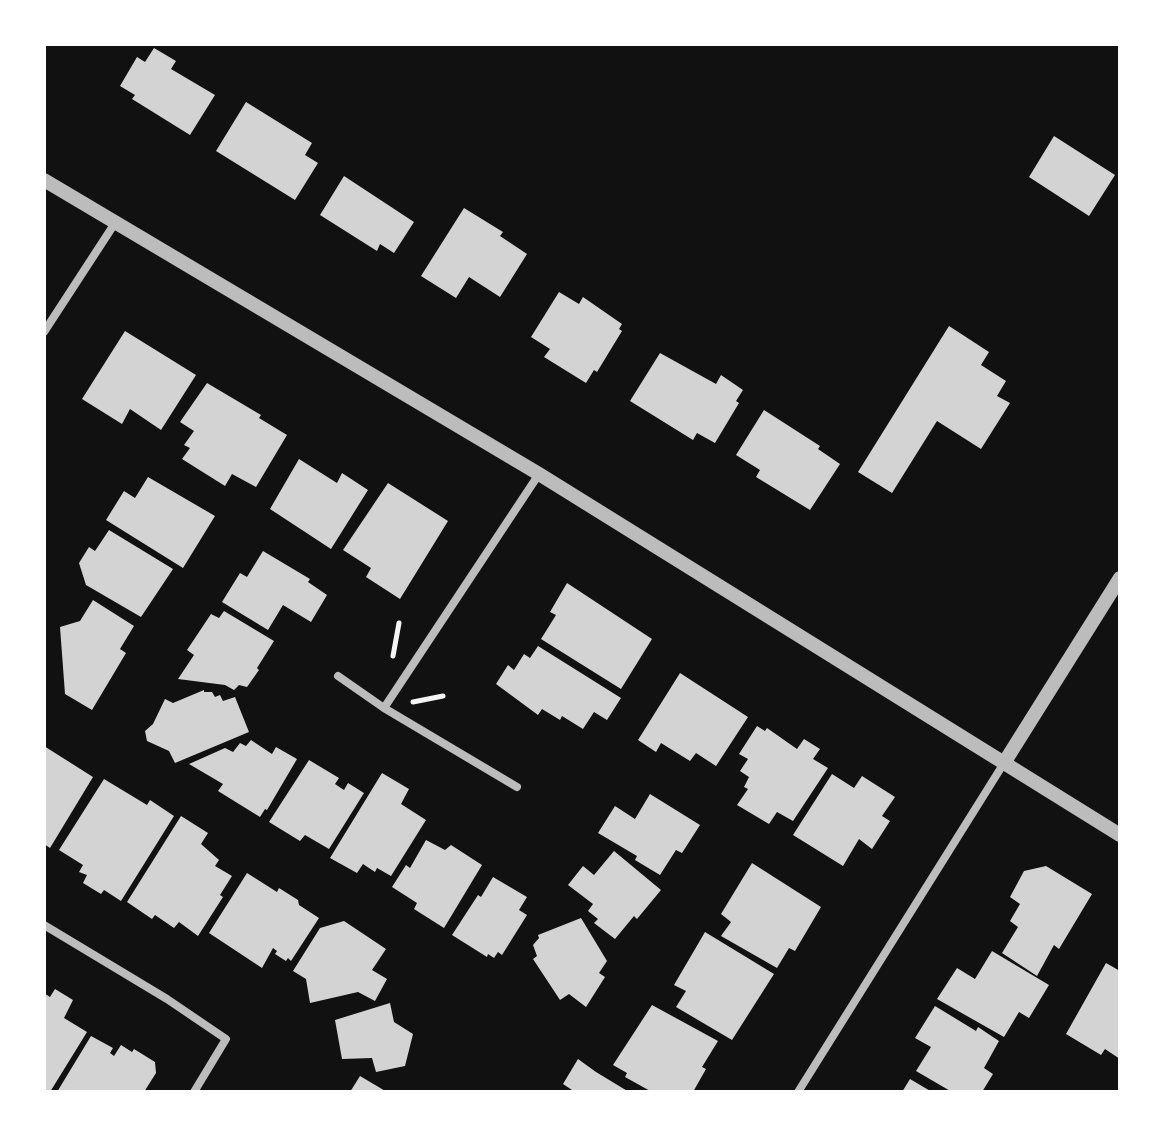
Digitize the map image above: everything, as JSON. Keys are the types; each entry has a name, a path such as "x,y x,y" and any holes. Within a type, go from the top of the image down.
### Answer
{"street":[{"path":"44,180 539,474 1120,835"},
{"path":"44,332 115,223"},
{"path":"384,708 539,474"},
{"path":"798,1092 1120,578"},
{"path":"338,676 384,708 517,787"},
{"path":"44,925 167,999 226,1039 194,1092"}],"building":[{"path":"154,48 176,61 171,69 215,95 190,135 132,99 135,95 120,86 137,57 145,62"},
{"path":"246,102 312,143 305,155 318,163 295,200 216,151"},
{"path":"1054,136 1115,175 1089,216 1029,177"},
{"path":"344,176 414,222 394,253 380,244 377,251 320,215"},
{"path":"464,208 503,232 500,236 527,254 500,297 469,277 456,298 421,276"},
{"path":"559,292 579,304 583,297 622,324 619,329 622,331 597,372 594,370 586,383 544,357 550,349 531,337"},
{"path":"949,326 989,352 981,365 1006,381 997,396 1010,403 981,449 937,421 892,493 858,472"},
{"path":"125,331 196,375 161,430 130,409 122,424 82,399"},
{"path":"660,353 716,384 721,375 743,390 736,401 739,403 715,443 697,433 693,440 630,401"},
{"path":"207,383 261,415 259,418 287,435 256,487 232,474 225,486 182,459 190,448 184,445 194,431 180,422"},
{"path":"764,410 820,446 818,449 840,464 810,510 756,477 760,470 736,455"},
{"path":"299,459 337,483 342,473 368,490 331,549 270,509"},
{"path":"148,477 215,516 183,568 106,520 124,491 135,498"},
{"path":"388,483 448,521 400,599 366,577 371,568 343,550"},
{"path":"109,530 173,569 141,617 86,585 79,563 89,547 95,551"},
{"path":"263,551 310,579 308,582 327,595 311,622 283,605 268,630 222,602 240,573 247,577"},
{"path":"567,583 652,639 621,689 541,639 556,615 550,612"},
{"path":"93,600 134,626 120,649 126,653 92,710 65,694 60,627 80,621"},
{"path":"224,611 274,641 257,668 259,670 247,687 239,685 234,690 225,685 178,679 194,655 187,650 211,614 219,618"},
{"path":"538,646 621,698 607,720 594,712 583,729 562,716 560,720 542,709 538,715 496,684 508,665 514,670 524,654 530,658"},
{"path":"680,673 748,717 716,766 696,753 690,761 661,743 656,752 638,740"},
{"path":"204,690 212,692 215,697 220,695 223,701 235,697 249,732 175,763 169,751 147,741 145,731 153,724 165,699 173,703"},
{"path":"757,726 765,731 767,728 797,749 804,739 820,749 813,759 828,768 793,821 777,812 769,824 737,805 748,789 744,787 749,777 740,771 748,759 739,754"},
{"path":"251,740 272,754 276,747 297,759 260,817 218,791 223,784 189,764 225,748 233,752 240,743 246,746"},
{"path":"44,746 93,777 50,848 44,844"},
{"path":"309,760 339,778 335,784 344,790 348,783 364,793 329,849 305,835 300,841 269,822"},
{"path":"382,773 409,789 401,804 426,820 391,876 377,868 375,872 363,864 357,873 330,858"},
{"path":"832,774 854,788 862,776 895,797 882,816 890,821 872,849 859,839 843,866 793,835"},
{"path":"104,779 147,805 150,800 174,816 121,901 104,890 101,894 83,883 87,875 79,872 83,865 59,850"},
{"path":"650,794 700,825 682,853 676,850 660,875 635,860 637,856 598,833 615,806 635,819"},
{"path":"181,816 208,833 201,844 219,860 215,866 232,876 220,895 223,897 198,936 179,922 174,928 155,915 152,919 127,902"},
{"path":"426,840 445,850 451,845 482,865 444,928 414,909 417,903 392,887 406,865 410,868"},
{"path":"614,851 661,890 615,939 594,923 598,919 588,911 593,904 568,885 583,866 594,875"},
{"path":"752,863 821,907 795,951 789,948 777,968 721,936 731,922 721,914"},
{"path":"1046,866 1092,894 1059,949 1054,945 1037,976 1002,953 1018,927 1010,921 1020,904 1010,897 1024,871"},
{"path":"247,873 277,892 279,888 319,918 291,961 275,954 277,951 273,948 262,968 209,933"},
{"path":"493,877 527,897 519,910 527,915 502,955 498,952 494,958 488,954 487,957 452,935"},
{"path":"581,918 607,961 599,973 605,977 586,1007 569,994 560,1000 533,959 537,956 533,945 538,935"},
{"path":"344,921 386,949 372,970 387,979 375,1001 358,992 310,1003 306,979 293,971 320,928"},
{"path":"705,932 774,974 732,1040 676,1007 686,991 674,985"},
{"path":"992,951 1049,985 1029,1018 1019,1012 1004,1037 937,999 957,968 975,979"},
{"path":"1106,963 1120,971 1120,1059 1105,1049 1101,1055 1066,1034"},
{"path":"55,989 73,1000 64,1018 87,1032 50,1092 44,1092 44,993 50,997"},
{"path":"390,1003 394,1022 413,1034 405,1066 376,1072 372,1058 342,1059 335,1020"},
{"path":"652,1005 718,1041 702,1067 706,1069 693,1092 652,1092 625,1077 627,1073 613,1065"},
{"path":"935,1006 999,1041 984,1068 993,1074 982,1092 952,1092 916,1071 931,1047 915,1038"},
{"path":"91,1036 113,1048 110,1053 114,1056 121,1045 155,1062 156,1073 144,1092 57,1092"},
{"path":"578,1059 629,1092 575,1092 563,1084"},
{"path":"360,1076 387,1092 350,1092"},
{"path":"910,1079 932,1092 902,1092"}]}
